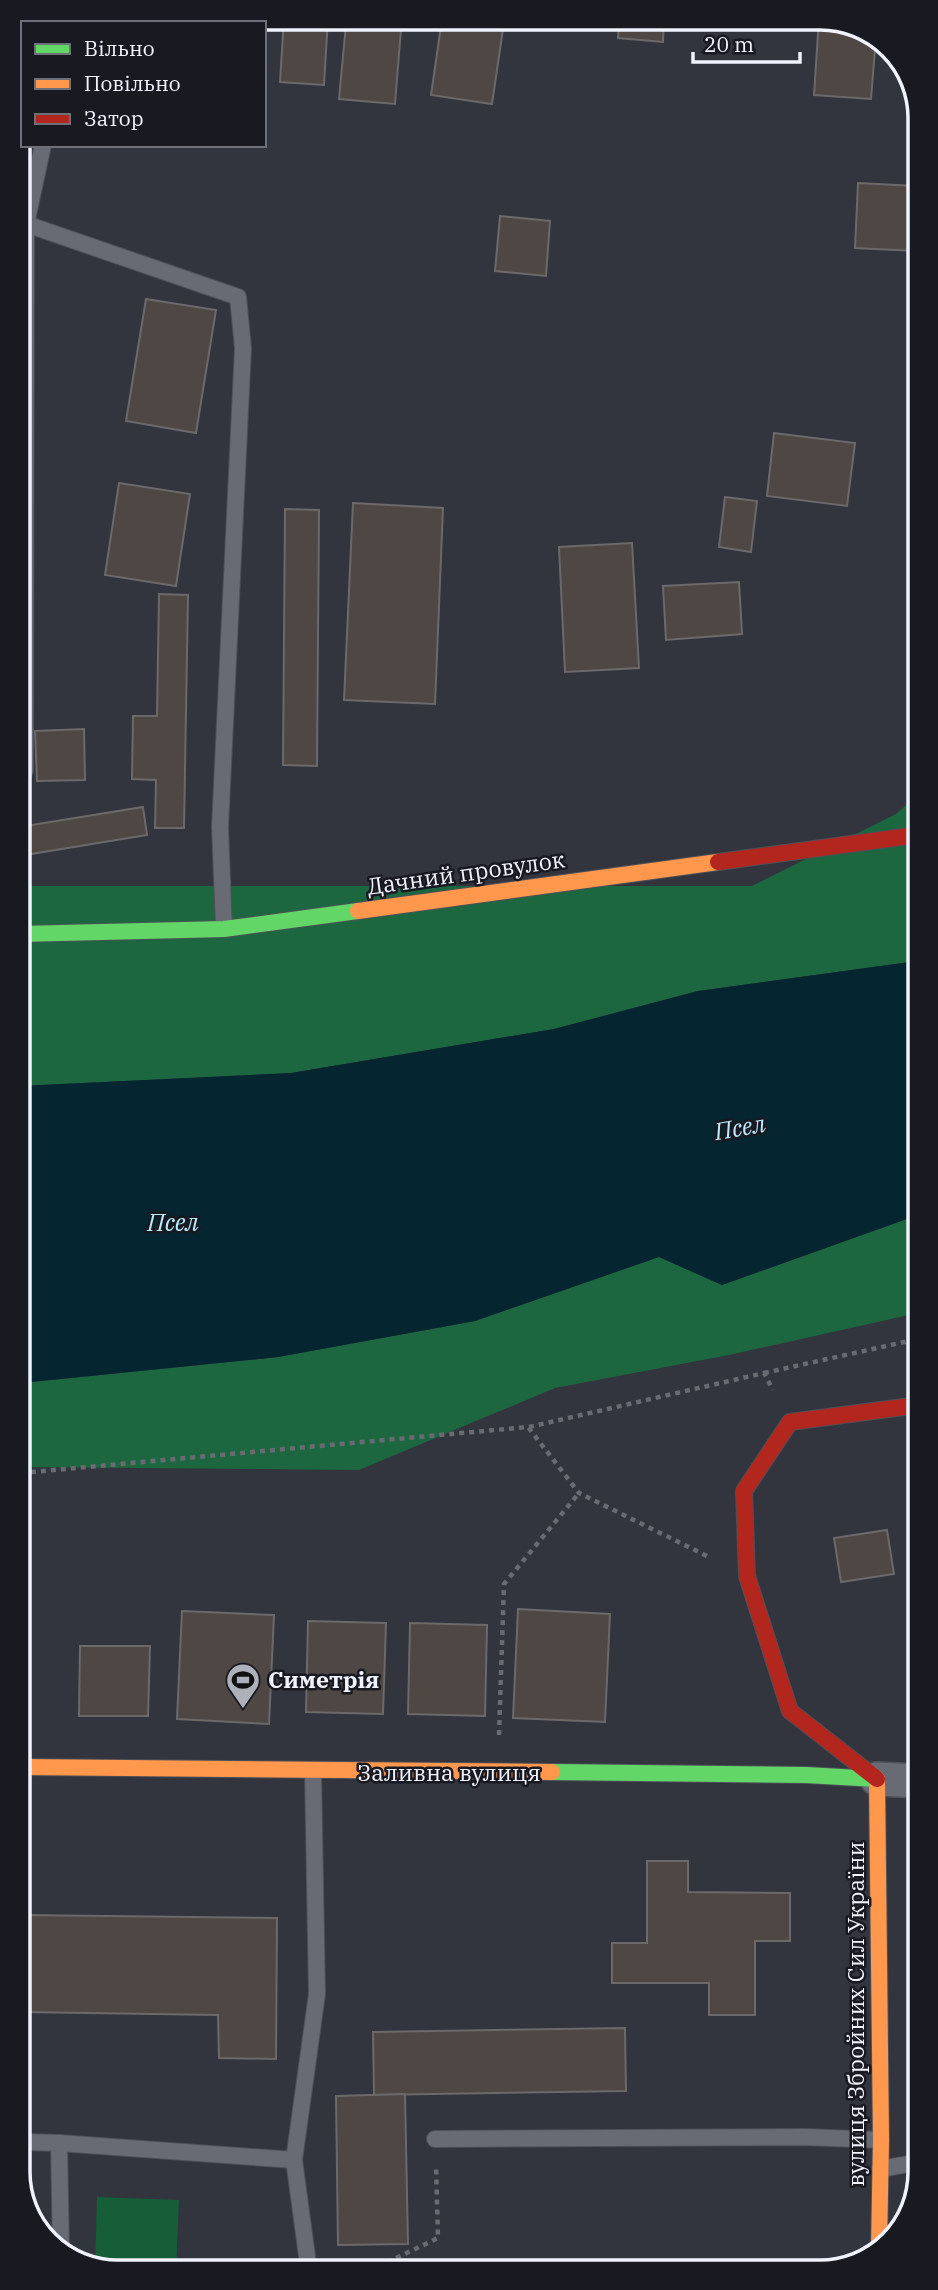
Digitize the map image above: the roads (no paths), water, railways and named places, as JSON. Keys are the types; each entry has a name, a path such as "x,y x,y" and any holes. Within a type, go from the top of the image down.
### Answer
{"street":[{"name":"Дачний провулок","path":"30,934 224,929 908,836"},
{"path":"877,1779 790,1711 747,1576 744,1491 790,1422 908,1406"},
{"name":"Заливна вулиця","path":"30,1767 806,1775 908,1780"},
{"name":"вулиця Збройних Сил України","path":"877,1779 880,2169 885,2228 883,2235"}],"lane":[{"path":"30,205 43,147"},
{"path":"30,224 238,298 243,348 220,827 224,929"},
{"path":"308,2260 294,2160 317,1994 313,1772"},
{"path":"435,2139 805,2137 881,2140"},
{"path":"30,2142 294,2160"},
{"path":"59,2143 61,2239"},
{"path":"880,2169 908,2164"}],"water":[{"name":"Псел","path":"908,962 908,1219 722,1285 659,1257 475,1321 278,1357 30,1382 30,1086 291,1073 554,1029 698,991"}],"place":[{"name":"Симетрія","path":"243,1710"}]}
